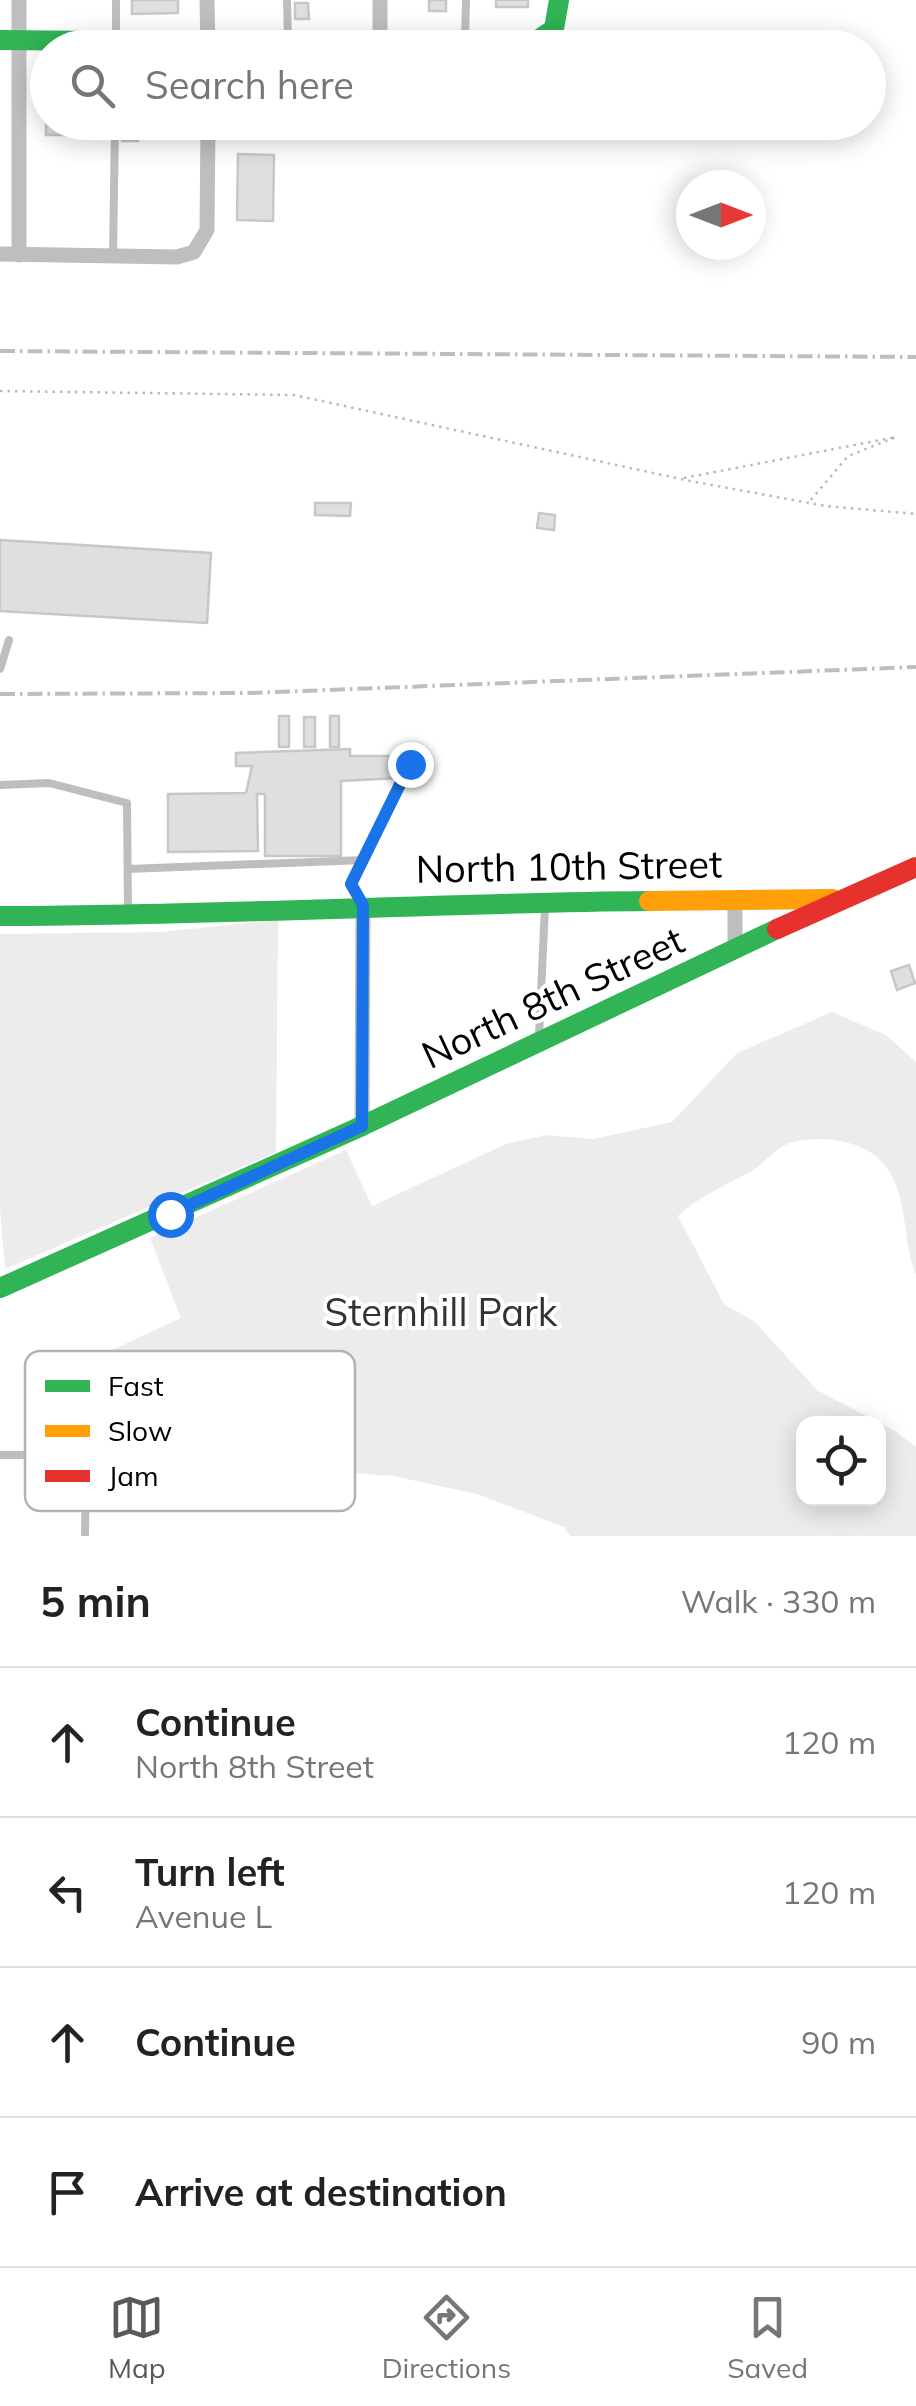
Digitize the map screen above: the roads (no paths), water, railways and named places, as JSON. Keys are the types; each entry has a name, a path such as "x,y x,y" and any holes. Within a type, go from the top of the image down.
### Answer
{"street":[{"path":"19,0 9,40 19,255"},
{"path":"207,0 208,30"},
{"path":"380,0 380,30"},
{"path":"552,30 559,0"},
{"path":"0,254 177,257 198,248 207,230 208,140"},
{"name":"North 8th Street","path":"0,1288 362,1126 736,951 840,898 916,867"},
{"name":"North 10th Street","path":"0,916 128,916 545,901 840,898"},
{"path":"736,900 736,951"},
{"path":"362,1126 363,905"}],"lane":[{"path":"116,0 116,30"},
{"path":"288,0 288,30"},
{"path":"465,30 466,0"},
{"path":"113,256 115,140"},
{"path":"0,669 9,640"},
{"path":"363,905 351,884 410,764"},
{"path":"0,785 48,783 128,803 128,916"},
{"path":"128,869 364,860"},
{"path":"538,1043 545,901"},
{"path":"85,1511 85,1536"}],"railway":[{"path":"0,351 916,357"},
{"path":"0,694 251,693 916,667"}],"park label":[{"name":"Sternhill Park","path":"441,1313"}]}
